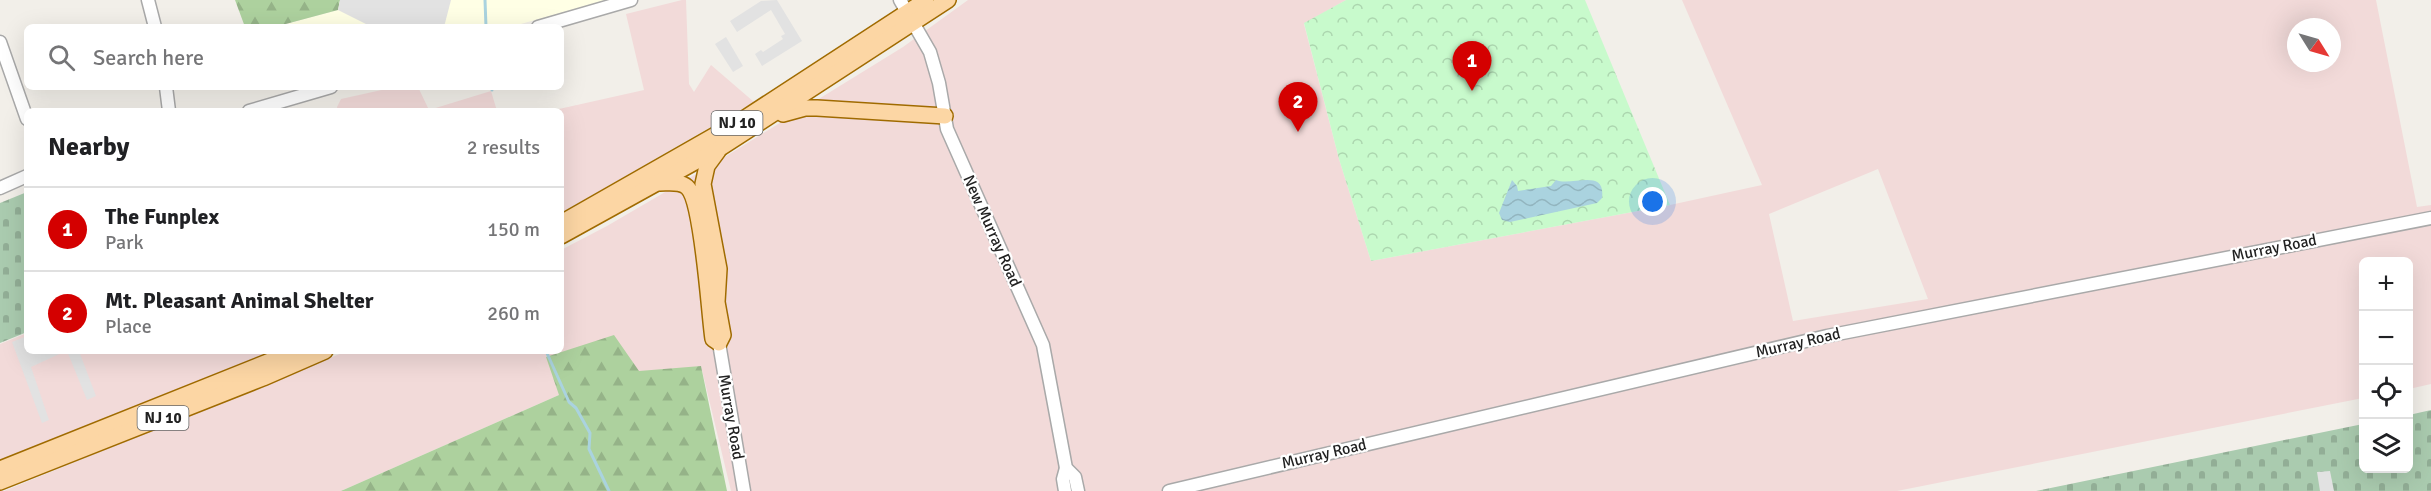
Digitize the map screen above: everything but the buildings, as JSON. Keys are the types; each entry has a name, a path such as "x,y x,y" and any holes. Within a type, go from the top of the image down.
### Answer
{"main road":[{"name":"NJ 10","path":"564,221 745,118 926,0"},
{"name":"NJ 10","path":"564,234 660,183 755,126 907,12 948,0"},
{"path":"755,126 805,108 945,116"},
{"path":"660,183 681,184 687,187 694,198 707,269 708,306 713,339 719,343 723,335 717,302 719,269 703,184 707,166 722,147"},
{"name":"NJ 10","path":"0,469 288,354"},
{"name":"NJ 10","path":"0,482 318,354"}],"street":[{"path":"148,0 154,24"},
{"path":"548,24 631,0"},
{"name":"New Murray Road","path":"907,12 933,60 946,129 1042,345 1066,468 1063,479 1065,491"},
{"path":"0,42 24,110"},
{"path":"166,90 169,108"},
{"path":"259,108 321,90"},
{"path":"0,188 24,177"},
{"name":"Murray Road","path":"1169,491 1827,336 2431,218"},
{"name":"Murray Road","path":"719,343 744,491"},
{"name":"New Murray Road","path":"1066,468 1075,477 1078,491"}],"shaded area":[{"path":"340,0 607,0 521,24 286,24 338,10"},
{"path":"340,0 451,0 445,24 366,24 338,10"},
{"path":"686,0 689,84 694,92 711,65 754,102 564,211 563,108 644,90 626,14"},
{"path":"777,0 802,41 762,66 755,54 761,50 763,52 783,39 781,36 785,34 771,10 737,32 730,21 761,1"},
{"path":"968,0 1346,0 1304,24 1339,159 1371,261 1670,205 1762,185 1682,0 2376,0 2417,207 2431,205 2431,384 2413,388 2413,257 2359,257 2359,399 1897,491 731,491 701,366 559,395 341,491 4,491 340,354 564,354 564,248 720,160 903,47","holes":["1878,169 1928,299 1793,321 1769,214"]},
{"path":"726,37 743,66 733,72 715,44"},
{"path":"382,90 419,90 428,108 337,108 341,99"},
{"path":"491,91 496,108 436,108"},
{"path":"24,334 24,354 268,354 0,463 0,344"},
{"path":"24,337 24,354 59,354 31,367 49,420 42,423 12,342"},
{"path":"68,354 80,354 96,396 87,400"},
{"path":"2330,471 2334,491 2320,491 2317,472"}],"green space":[{"path":"235,0 340,0 338,10 286,24 244,24"},
{"path":"1346,0 1585,0 1670,205 1371,261 1339,159 1304,23"},
{"path":"24,193 24,333 0,343 0,203"},
{"path":"614,335 639,371 701,366 727,491 341,491 559,395 546,357 564,354 564,351"},
{"path":"2431,410 2431,491 2036,491 2359,425 2359,473 2413,473 2413,414"}],"water":[{"path":"1512,180 1518,191 1551,186 1556,180 1562,182 1593,181 1599,183 1602,198 1597,203 1510,222 1502,220 1499,213"}],"waterway":[{"path":"485,0 486,24"},
{"path":"547,354 569,402 576,408 590,433 589,449 609,491"}],"place":[{"name":"The Funplex","path":"1472,91"},
{"name":"Mt. Pleasant Animal Shelter","path":"1298,132"}]}
